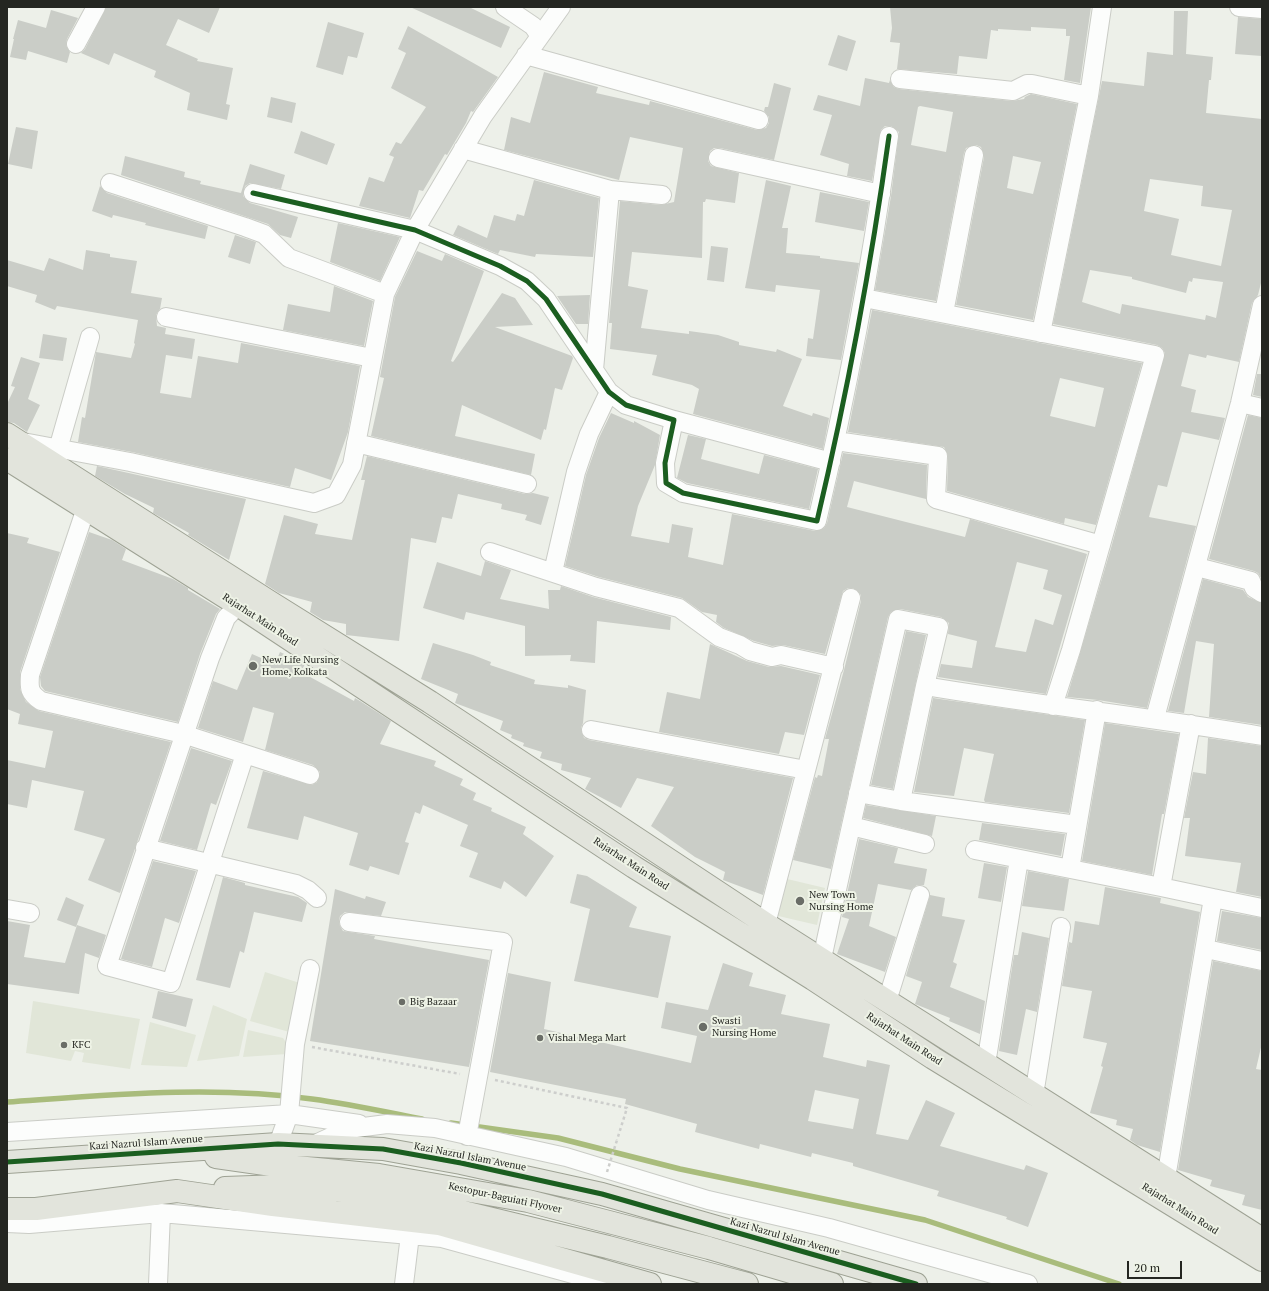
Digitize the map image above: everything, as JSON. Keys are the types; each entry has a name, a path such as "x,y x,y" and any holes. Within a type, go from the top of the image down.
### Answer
{"main road":[{"name":"Rajarhat Main Road","path":"10,448 86,508 238,605 627,863 757,944 933,1058 1262,1260"},
{"name":"Rajarhat Main Road","path":"10,448 263,598 430,702 766,924 1262,1239"},
{"name":"Kazi Nazrul Islam Avenue","path":"7,1162 169,1150 278,1144 383,1149 416,1154 602,1194 916,1284"},
{"name":"Kestopur-Baguiati Flyover","path":"169,1150 265,1164 377,1185 528,1200 710,1248 832,1284"},
{"name":"Kestopur-Baguiati Flyover","path":"177,1191 280,1186 377,1185 434,1205 510,1222 747,1284"},
{"path":"7,1209 36,1209 177,1191 272,1205 439,1224 650,1284"}],"street":[{"path":"76,44 96,7"},
{"path":"505,7 533,26 540,36"},
{"path":"10,448 58,449 130,462 314,503 336,495 352,465 385,294 415,230 483,116 561,7"},
{"path":"1041,333 1089,96 1102,7"},
{"path":"1239,7 1259,8"},
{"path":"526,55 759,120"},
{"path":"900,78 1013,91 1027,84 1032,84 1089,96"},
{"path":"674,420 664,463 666,482 683,493 817,521 836,441 864,298 889,136"},
{"path":"463,149 610,190 662,195"},
{"path":"944,313 974,155"},
{"path":"718,158 881,194"},
{"path":"110,184 264,234 289,258 385,294"},
{"path":"594,370 610,190"},
{"path":"253,193 415,230 500,266 527,281 546,299 609,392 626,405 674,420 831,462"},
{"path":"864,298 1155,355 1071,650 1052,706"},
{"path":"1155,718 1197,567 1240,403 1256,360 1262,305"},
{"path":"166,317 372,358"},
{"path":"58,449 90,337"},
{"path":"553,572 576,472 589,434 609,392"},
{"path":"1240,403 1262,408"},
{"path":"836,441 938,456 936,498 1100,545"},
{"path":"356,443 527,484"},
{"path":"86,508 30,675 28,688 33,696 41,701 183,734 310,775"},
{"path":"490,552 596,587 679,608 720,637 740,645 750,651 772,657 781,655 834,667"},
{"path":"1197,567 1251,581 1254,588 1262,593"},
{"path":"757,944 766,924 851,598"},
{"path":"238,605 226,618 210,658 183,734 107,966 171,983 244,754"},
{"path":"822,959 858,792 898,619 939,627 924,686 902,801"},
{"path":"924,686 1052,706 1097,710 1155,718 1262,736"},
{"path":"1070,869 1097,710"},
{"path":"1161,887 1191,724"},
{"path":"590,730 806,770"},
{"path":"858,792 902,801 1077,825"},
{"path":"851,826 925,844"},
{"path":"145,848 296,884 308,890 317,898"},
{"path":"975,850 1262,908"},
{"path":"986,1064 1019,859"},
{"path":"887,1001 920,895"},
{"path":"1166,1178 1206,949 1213,898"},
{"path":"7,909 30,913"},
{"path":"348,922 503,942 467,1136"},
{"path":"1034,1095 1061,927"},
{"path":"1206,949 1262,961"},
{"path":"278,1144 290,1114 296,1044 310,969"},
{"path":"7,1132 290,1114 373,1126"},
{"path":"310,1146 348,1129 387,1124 435,1128 566,1158 708,1200 829,1228 1028,1284"},
{"path":"158,1284 161,1213"},
{"path":"7,1223 29,1224 161,1213 442,1238 552,1277 609,1284"},
{"path":"404,1284 410,1235"}],"path":[{"path":"607,1172 616,1140"}],"shaded area":[{"name":"New Town Nursing Home","path":"783,878 825,888 817,925 774,915"},
{"path":"265,972 303,984 293,1033 250,1021"},
{"path":"33,1001 140,1019 130,1069 82,1062 84,1053 75,1051 71,1061 26,1053"},
{"path":"213,1005 247,1019 239,1056 197,1061"},
{"path":"150,1022 196,1035 187,1067 141,1065"},
{"path":"248,1030 283,1038 290,1048 287,1054 243,1057"}],"building":[{"path":"106,7 220,7 209,33 178,19 166,45 198,59 197,61 233,68 226,104 230,105 227,120 187,110 190,93 154,77 156,71 114,53 109,65 81,53 85,49"},
{"path":"410,7 469,7 510,27 501,48"},
{"path":"890,7 1091,7 1080,83 1064,80 1070,36 1066,36 1066,29 1031,27 1031,31 991,30 987,59 959,56 957,74 897,69 900,43 890,42 892,28"},
{"path":"51,10 78,18 67,39 66,45 70,52 67,63 28,51 26,60 10,57 18,20 46,28"},
{"path":"1174,11 1188,11 1186,54 1213,57 1206,113 1262,119 1262,279 1258,295 1252,303 1239,362 1207,355 1206,358 1189,354 1181,386 1196,390 1191,412 1225,418 1219,440 1182,432 1167,487 1158,485 1149,517 1196,526 1147,708 1098,700 1067,697 1111,548 1165,353 1162,348 1157,345 1053,324 1102,81 1144,86 1147,52 1173,55","holes":["1150,179 1203,186 1201,206 1232,210 1221,266 1171,255 1179,219 1144,211","1090,270 1132,277 1132,279 1186,293 1189,281 1192,282 1193,278 1223,282 1216,318 1206,315 1205,320 1122,304 1120,314 1082,302"]},
{"path":"1238,17 1262,19 1262,56 1235,54"},
{"path":"328,22 364,33 357,58 348,56 343,75 316,67"},
{"path":"408,26 498,77 473,112 471,111 466,123 447,155 445,154 423,191 419,190 410,218 359,206 369,177 384,182 394,157 389,155 396,142 401,144 426,107 391,88 406,53 398,49"},
{"path":"838,35 856,41 847,71 828,65"},
{"path":"544,72 598,87 596,93 649,105 650,101 757,130 766,128 769,123 769,117 764,111 765,107 768,107 774,83 791,88 774,160 720,148 714,148 710,151 708,161 711,166 739,173 735,203 706,199 705,202 703,202 702,258 632,252 628,286 648,290 641,328 689,334 689,331 718,335 739,342 739,345 776,352 777,349 802,359 783,406 812,416 813,413 829,418 823,449 693,414 699,389 692,385 652,375 657,355 610,349 612,323 609,323 620,201 661,205 674,202 683,148 630,137 619,180 504,150 511,117 530,123"},
{"path":"865,78 889,83 890,80 894,87 899,89 1012,101 1024,99 1031,94 1077,104 1033,320 956,305 984,157 981,147 976,145 966,148 964,153 936,301 875,290 891,196 899,132 891,126 885,126 881,130 872,181 847,176 849,164 820,155 832,115 813,110 818,95 860,106","holes":["920,106 953,112 946,152 911,145 918,107","1013,156 1041,162 1033,194 1007,188"]},
{"path":"271,97 296,103 292,123 267,117"},
{"path":"16,127 38,131 32,169 8,164"},
{"path":"301,131 335,144 327,165 294,153"},
{"path":"125,156 185,172 184,177 201,181 200,184 241,193 250,164 285,175 281,189 250,183 245,186 243,196 250,203 298,217 291,238 280,235 268,224 121,175"},
{"path":"534,180 599,198 593,257 536,254 535,257 500,250 498,254 453,235 458,225 487,238 494,215 515,221 517,214 524,216"},
{"path":"766,180 791,186 782,228 788,228 786,253 820,256 820,258 859,263 841,360 806,356 808,338 813,339 820,290 776,285 775,292 745,288"},
{"path":"100,186 107,193 208,226 205,239 145,225 146,223 113,215 112,218 92,211"},
{"path":"820,192 869,202 864,231 815,222"},
{"path":"338,223 400,237 380,281 330,262"},
{"path":"235,235 256,242 250,264 228,257"},
{"path":"711,246 728,248 724,282 707,280"},
{"path":"86,250 110,254 110,257 137,261 131,293 162,298 160,309 156,315 157,326 166,328 165,334 195,339 192,359 166,355 160,393 191,398 198,356 238,363 241,343 360,366 348,432 331,480 295,468 290,487 132,452 78,442 82,417 85,418 96,352 131,358 135,344 138,320 57,306 55,310 35,302 37,295 7,286 7,260 44,271 49,258 83,270"},
{"path":"417,251 442,261 445,254 484,271 451,361 453,362 502,293 515,298 533,325 495,327 572,356 573,358 562,390 555,388 546,430 544,429 541,440 462,405 455,436 535,454 531,475 371,436 384,378 380,377 395,297"},
{"path":"334,286 373,301 364,346 283,330 288,304 330,312"},
{"path":"590,295 588,324 576,324 557,296"},
{"path":"872,310 1142,363 1096,525 1065,518 1064,524 947,491 948,456 944,447 848,432","holes":["1060,378 1104,388 1095,427 1050,416"]},
{"path":"43,334 67,338 63,361 39,358"},
{"path":"21,357 40,363 28,399 40,405 27,432 14,423 7,422 7,404 15,387 11,386"},
{"path":"1257,374 1262,374 1262,397 1253,395"},
{"path":"611,413 634,423 634,421 660,435 655,465 638,506 631,536 669,543 672,524 693,528 688,557 723,565 732,514 815,531 824,528 827,523 843,453 927,465 926,499 854,481 847,507 965,537 970,519 1087,554 1046,694 938,677 941,664 972,668 977,641 948,634 949,623 941,617 900,609 891,612 888,617 831,869 793,860 815,777 817,778 818,775 822,776 829,739 825,739 844,670 861,601 861,595 853,588 848,588 843,591 825,654 783,645 772,646 754,641 724,628 716,622 717,615 702,612 682,598 599,577 565,566 586,475 599,438","holes":["1017,562 1048,570 1043,589 1062,595 1053,625 1035,619 1026,652 995,647"]},
{"path":"1248,415 1262,418 1262,580 1258,573 1254,571 1209,559"},
{"path":"688,435 706,439 701,459 759,474 764,455 818,469 809,509 687,483 677,478"},
{"path":"367,456 525,494 533,493 549,497 541,525 525,520 527,515 501,509 502,504 458,494 452,519 442,517 436,543 411,538 399,641 346,635 346,624 323,620 310,612 312,602 279,593 265,584 284,515 318,524 315,534 352,540 365,480 361,480"},
{"path":"97,466 246,499 229,560 188,535 189,533 153,513 154,508 125,494 95,476"},
{"path":"89,532 112,540 126,549 122,560 173,579 188,588 188,590 220,609 216,614 200,654 178,722 45,691 41,686 40,677"},
{"path":"7,533 29,538 27,543 60,552 20,672 20,689 26,702 39,711 171,742 120,893 88,880 105,839 74,830 84,791 32,780 27,808 7,804 7,760 45,768 53,731 18,724 20,714 7,709"},
{"path":"485,561 511,570 500,599 549,609 548,590 560,590 561,586 593,597 671,617 670,630 597,621 595,663 570,661 571,655 525,656 525,626 466,612 464,620 423,608 437,562 481,576"},
{"path":"1203,579 1243,590 1248,597 1262,603 1262,725 1209,717 1214,644 1196,641 1184,713 1168,711"},
{"path":"906,631 926,635 893,789 871,785"},
{"path":"433,643 491,662 490,665 535,680 534,684 568,688 568,685 586,690 583,723 581,728 584,738 589,740 793,778 763,895 723,880 725,872 695,857 651,826 674,787 637,778 621,808 585,789 591,778 561,770 562,764 540,758 542,752 523,746 524,743 511,738 512,735 500,730 503,721 455,703 458,694 421,679"},
{"path":"710,644 747,661 769,667 781,666 820,675 804,735 785,732 779,754 659,732 667,692 700,699"},
{"path":"280,652 305,664 301,672 354,701 355,698 391,721 380,744 436,761 434,766 463,779 460,785 476,793 473,800 492,808 491,811 526,827 523,834 554,856 526,897 504,881 501,889 469,877 478,853 460,846 468,825 423,805 420,814 415,812 405,842 409,843 399,875 370,866 368,871 349,865 358,833 304,816 298,840 247,828 263,771 312,785 317,782 320,772 313,765 265,750 274,713 253,707 243,742 198,728 213,681 237,690 252,654 275,664"},
{"path":"933,698 1085,720 1069,813 985,802 984,800 994,754 964,748 954,796 914,792"},
{"path":"1105,723 1179,734 1164,814 1162,814 1152,875 1082,861"},
{"path":"1208,738 1262,746 1262,897 1236,892 1241,863 1185,856 1190,818 1184,818 1193,772 1206,774"},
{"path":"191,748 232,761 216,805 211,803 197,850 160,841"},
{"path":"866,805 936,816 932,836 863,818"},
{"path":"982,823 1065,834 1061,856 979,840"},
{"path":"859,839 898,848 894,863 927,869 924,885 917,885 911,890 878,884 869,926 896,937 885,972 837,954 849,919 842,917"},
{"path":"153,861 196,871 179,923 165,918 152,967 121,959"},
{"path":"984,863 1007,867 1001,902 978,898"},
{"path":"1028,871 1069,879 1064,911 1022,906"},
{"path":"577,874 587,876 637,907 629,927 671,936 658,998 574,981 590,909 570,903"},
{"path":"223,877 245,883 245,885 298,897 307,903 302,922 254,912 244,953 240,951 230,988 196,980"},
{"path":"1105,887 1161,898 1160,903 1200,912 1160,1152 1137,1145 1130,1140 1133,1129 1116,1125 1117,1120 1090,1113 1103,1067 1101,1066 1107,1043 1083,1038 1092,991 1062,986 1069,942 1072,943 1075,921 1099,925"},
{"name":"Big Bazaar","path":"335,889 365,899 366,896 386,902 381,916 345,912 340,916 339,921 343,931 375,936 374,939 489,960 469,1067 310,1041"},
{"path":"930,895 945,898 942,916 965,920 953,962 957,964 950,987 985,1001 980,1034 949,1021 950,1018 915,1004 922,982 906,976"},
{"path":"66,897 84,905 76,927 57,920"},
{"path":"1222,911 1262,918 1262,950 1217,941"},
{"path":"7,921 30,925 24,957 65,963 77,925 106,935 99,958 85,953 79,994 7,984"},
{"path":"1022,932 1049,938 1037,1012 1026,1009 1017,1055 999,1051 1014,955 1018,955"},
{"path":"1213,961 1262,971 1262,1043 1256,1069 1262,1070 1262,1210 1242,1205 1245,1195 1210,1186 1212,1180 1178,1170"},
{"path":"723,963 753,973 749,986 786,995 781,1014 830,1024 823,1057 866,1067 867,1060 890,1065 876,1134 908,1140 926,1100 955,1113 940,1146 1024,1170 1026,1165 1048,1173 1028,1227 1006,1219 1007,1217 937,1196 939,1191 853,1166 853,1163 812,1153 811,1157 760,1144 759,1149 695,1132 697,1124 625,1104 626,1099 490,1072 508,973 551,982 544,1029 691,1063 697,1036 661,1028 666,1002 708,1010","holes":["815,1090 859,1099 853,1129 808,1121"]},
{"path":"158,991 193,999 186,1027 152,1018"}],"waterway":[{"path":"7,1102 121,1094 198,1092 236,1093 312,1099 422,1119"},
{"path":"451,1123 558,1138 680,1169 925,1220 1119,1284"}],"cycle path":[{"path":"253,193 415,230 500,266 527,281 546,299 609,392 626,405 674,420 665,463 666,483 683,493 817,521 858,330 889,136"},
{"path":"7,1162 278,1144 383,1149 461,1163 602,1194 916,1284"}],"place":[{"name":"New Life Nursing Home, Kolkata","path":"253,666"},
{"name":"New Town Nursing Home","path":"800,901"},
{"name":"Big Bazaar","path":"402,1002"},
{"name":"Swasti Nursing Home","path":"703,1027"},
{"name":"Vishal Mega Mart","path":"540,1038"},
{"name":"KFC","path":"64,1045"}]}
